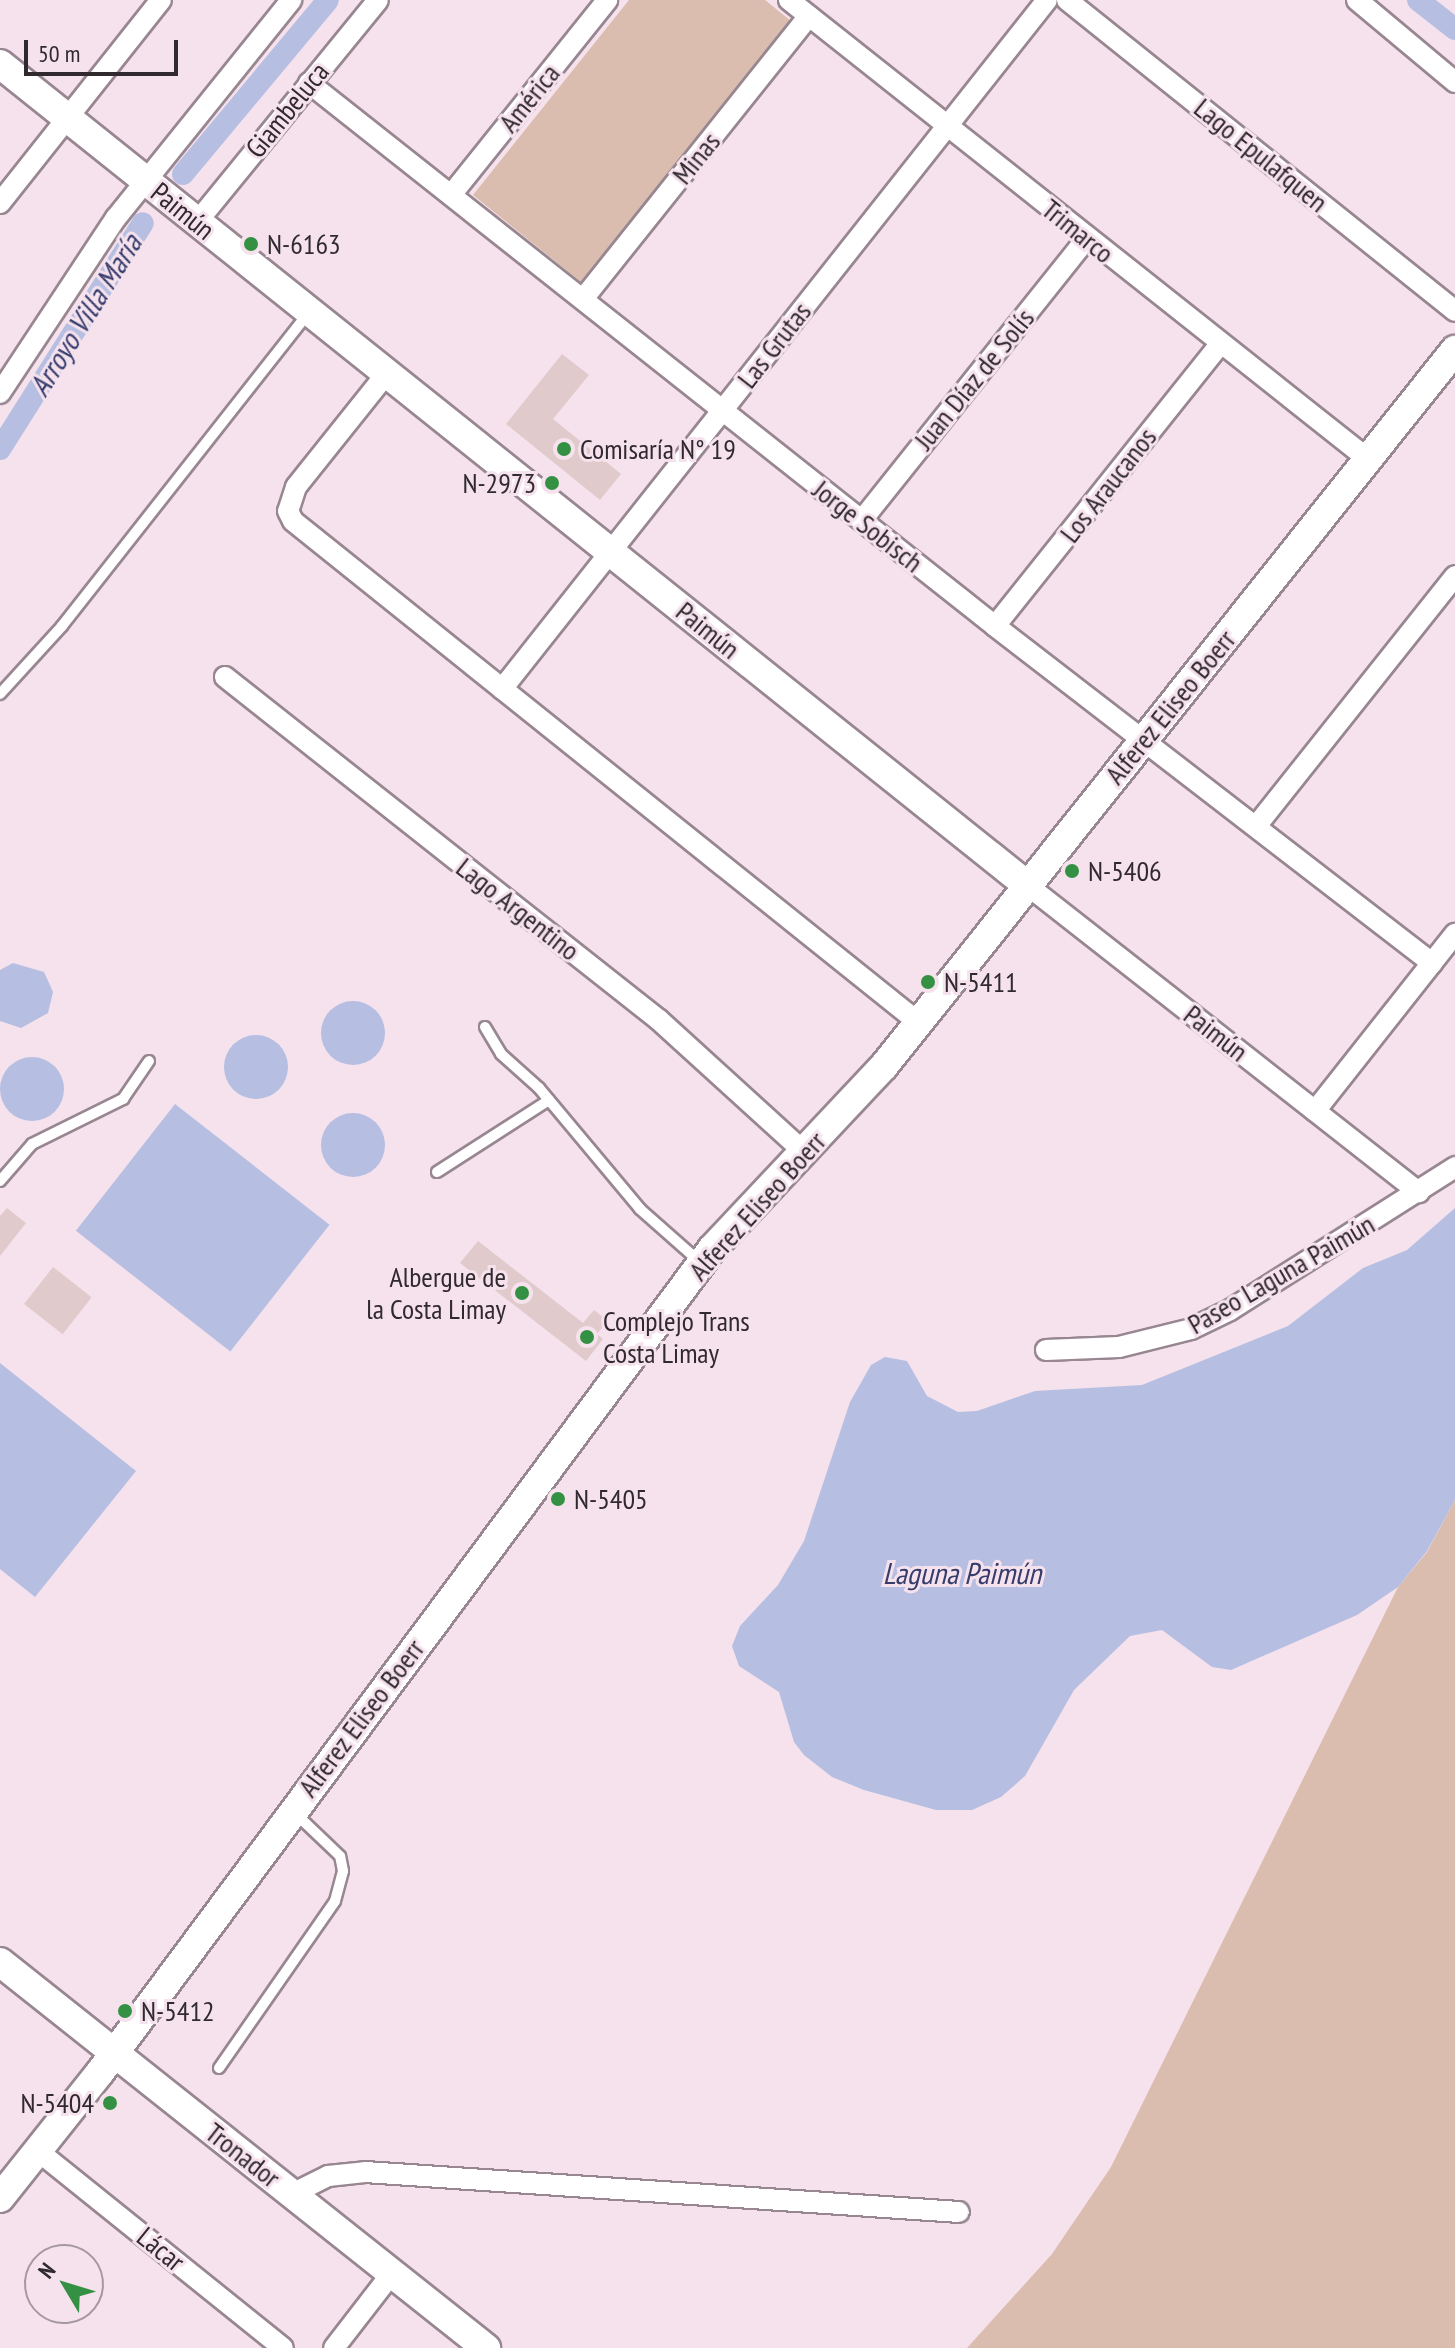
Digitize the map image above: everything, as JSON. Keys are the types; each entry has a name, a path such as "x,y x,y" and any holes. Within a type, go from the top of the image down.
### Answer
{"street":[{"path":"0,203 161,0"},
{"path":"0,393 145,180 291,0"},
{"name":"Giambeluca","path":"197,222 378,0"},
{"name":"América","path":"451,195 607,0"},
{"name":"Trimarco","path":"789,0 1368,459"},
{"name":"Las Grutas","path":"502,689 1047,0"},
{"name":"Lago Epulafquen","path":"1067,0 1455,311"},
{"path":"1357,0 1455,82"},
{"name":"Minas","path":"583,299 809,16"},
{"name":"Paimún","path":"0,64 1027,885 1419,1192"},
{"name":"Jorge Sobisch","path":"309,83 995,626 1145,737 1432,963"},
{"name":"Juan Díaz de Solís","path":"862,520 1087,238"},
{"name":"Los Araucanos","path":"995,626 1220,344"},
{"name":"Alferez Eliseo Boerr","path":"0,2198 115,2053 702,1263 918,1022 1455,350"},
{"path":"387,373 296,487 288,511 302,530 918,1022"},
{"path":"1257,825 1455,576"},
{"name":"Lago Argentino","path":"225,677 659,1020 804,1152"},
{"path":"1315,1111 1455,934"},
{"name":"Paseo Laguna Paimún","path":"1046,1350 1119,1347 1191,1329 1419,1192 1455,1167"},
{"name":"Tronador","path":"0,1962 486,2348"},
{"name":"Lácar","path":"38,2151 283,2348"},
{"path":"292,2194 328,2176 365,2172 959,2212"},
{"path":"334,2348 392,2273"}],"lane":[{"path":"0,694 62,626 310,312"},
{"path":"485,1027 501,1054 549,1100 640,1209 702,1263"},
{"path":"0,1181 32,1144 123,1099 149,1061"},
{"path":"437,1172 549,1100"},
{"path":"219,2068 335,1901 343,1871 340,1856 293,1810"}],"shaded area":[{"path":"629,0 765,0 791,21 581,282 473,195"},
{"path":"1455,1500 1455,2348 967,2348 1052,2254 1111,2167 1398,1587 1427,1552"}],"water":[{"path":"13,963 44,972 53,992 48,1013 21,1028 0,1021 0,970"},
{"path":"347,1001 359,1001 376,1010 383,1021 383,1045 376,1056 359,1065 347,1065 335,1060 326,1051 321,1039 321,1027 326,1015 335,1006"},
{"path":"250,1035 262,1035 279,1044 286,1055 286,1079 279,1090 262,1099 250,1099 238,1094 229,1085 224,1073 224,1061 229,1049 238,1040"},
{"path":"26,1057 38,1057 55,1066 62,1077 62,1101 55,1112 38,1121 26,1121 14,1116 5,1107 0,1095 0,1083 5,1071 14,1062"},
{"path":"175,1104 329,1225 230,1352 76,1231"},
{"path":"347,1113 359,1113 376,1122 383,1133 383,1157 376,1168 359,1177 347,1177 335,1172 326,1163 321,1151 321,1139 326,1127 335,1118"},
{"name":"Laguna Paimún","path":"1455,1208 1455,1500 1427,1551 1398,1587 1357,1615 1231,1670 1212,1667 1162,1630 1130,1636 1074,1690 1025,1776 1001,1797 972,1810 936,1810 864,1790 832,1777 804,1755 794,1742 779,1692 739,1666 732,1646 740,1626 778,1585 804,1541 850,1402 871,1365 885,1357 907,1361 927,1396 958,1412 977,1411 1035,1391 1142,1385 1288,1326 1363,1268 1407,1250"},
{"path":"0,1363 136,1471 35,1597 0,1569"}],"building":[{"name":"Comisaría N° 19","path":"562,354 589,375 553,419 621,474 600,500 506,424"},
{"path":"7,1208 26,1223 0,1256 0,1216"},
{"name":"Albergue de la Costa Limay","path":"478,1241 583,1323 594,1310 608,1321 597,1334 603,1339 586,1361 460,1263"},
{"path":"53,1267 92,1297 63,1334 24,1304"}],"waterway":[{"name":"Arroyo Villa María","path":"183,174 328,0"},
{"name":"Arroyo Villa María","path":"1418,0 1455,29"},
{"name":"Arroyo Villa María","path":"0,449 143,223"}],"place":[{"name":"N-6163","path":"251,244"},
{"name":"Comisaría N° 19","path":"564,449"},
{"name":"N-2973","path":"552,483"},
{"name":"N-5406","path":"1072,871"},
{"name":"N-5411","path":"928,982"},
{"name":"Albergue de la Costa Limay","path":"522,1293"},
{"name":"Complejo Trans Costa Limay","path":"587,1337"},
{"name":"N-5405","path":"558,1499"},
{"name":"N-5412","path":"125,2011"},
{"name":"N-5404","path":"110,2103"}]}
